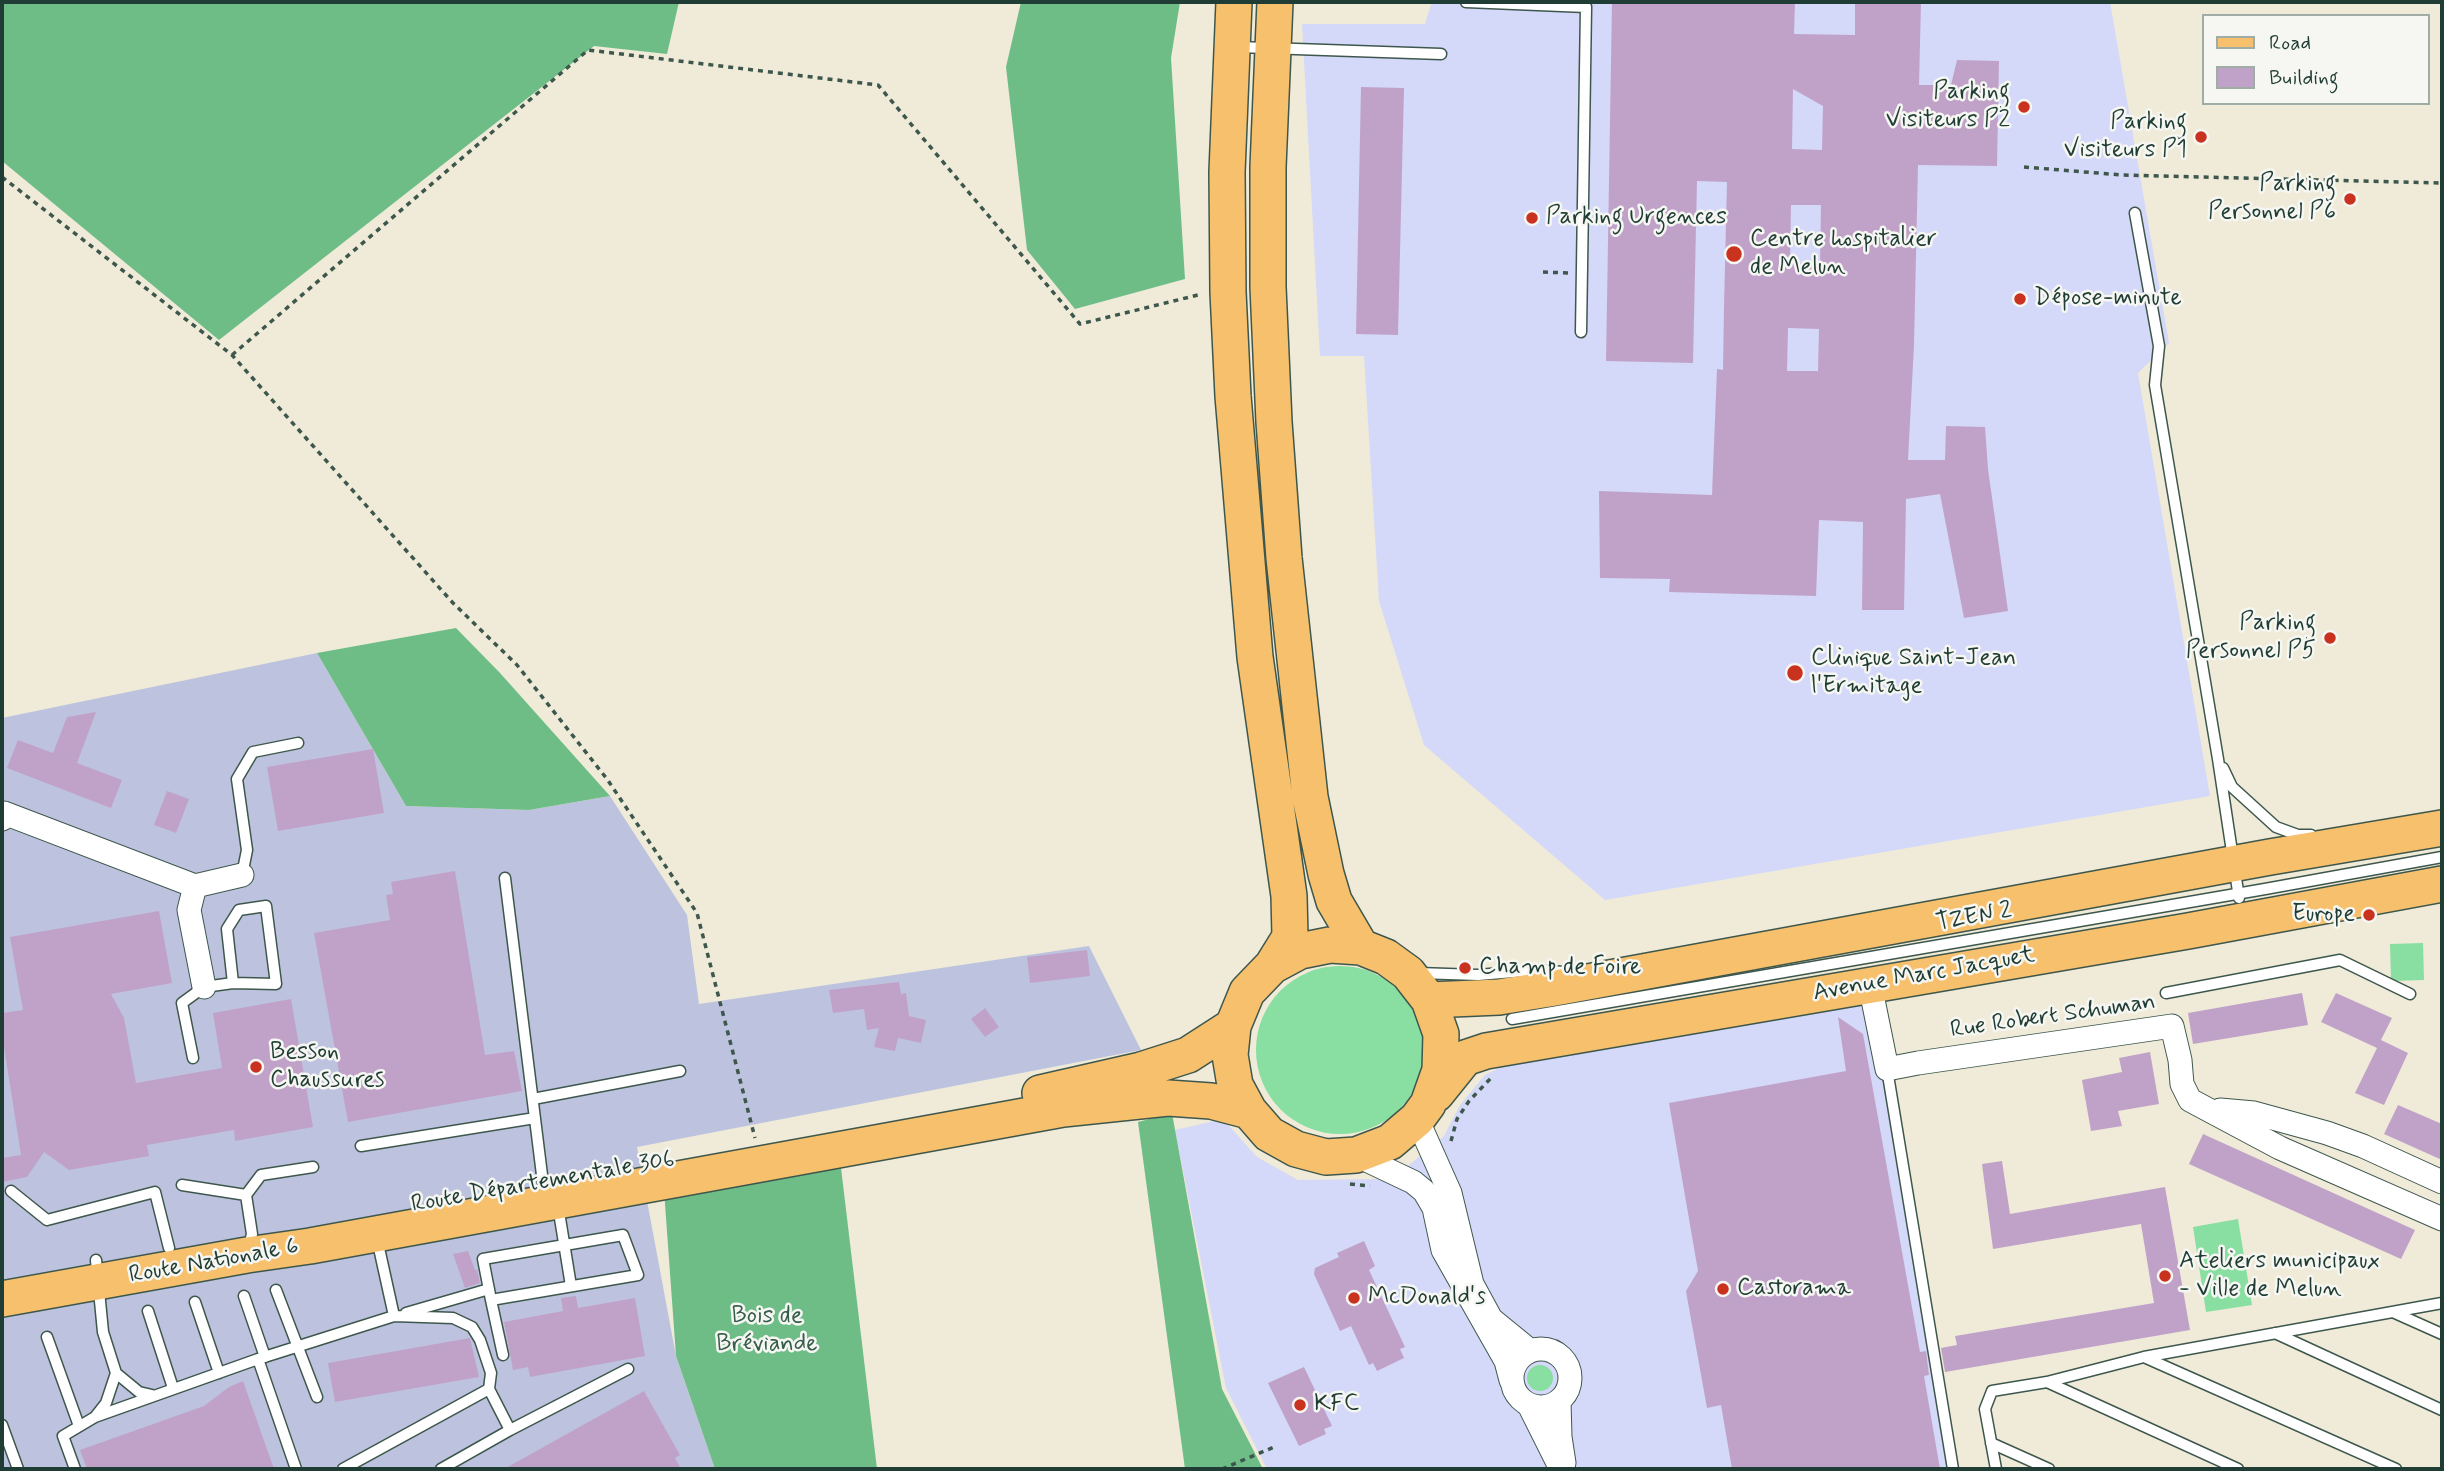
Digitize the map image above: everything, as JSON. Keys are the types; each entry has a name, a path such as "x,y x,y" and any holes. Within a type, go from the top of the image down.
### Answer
{"main road":[{"path":"1234,2 1227,172 1228,292 1233,396 1255,657 1289,897 1290,937 1272,966 1247,992 1233,1026 1230,1055 1236,1085 1249,1111 1269,1134 1296,1149 1326,1157 1350,1169 1390,1142 1422,1112 1440,1070 1441,1034 1429,1000 1408,973 1386,957 1361,947 1330,945 1300,951 1272,966"},
{"path":"1275,2 1268,167 1268,286 1284,558 1310,797 1334,901 1361,947"},
{"path":"1429,1000 1499,997 2442,828"},
{"name":"Avenue Marc Jacquet","path":"1422,1112 1465,1058 1486,1051 2442,884"},
{"path":"1084,1095 1140,1070 1188,1055 1233,1026"},
{"path":"1084,1095 1211,1101 1249,1111"},
{"name":"Route Départementale 306","path":"426,1225 550,1191 757,1146 1014,1099 1084,1095"},
{"name":"Route Départementale 306","path":"2,1277 97,1270 169,1248 249,1244 550,1191 1063,1109 1084,1095"},
{"name":"Route Nationale 6","path":"2,1299 97,1270 154,1273 249,1244 310,1246 426,1225"}],"street":[{"path":"3,814 195,886 242,875"},
{"path":"195,886 189,909 204,987"},
{"path":"1870,985 1887,1069"},
{"name":"Rue Robert Schuman","path":"1887,1069 2172,1026 2180,1060 2182,1084 2190,1100 2280,1148 2442,1219"},
{"path":"2208,1109 2254,1113 2327,1133 2363,1146 2442,1182"},
{"path":"1422,1112 1437,1166 1450,1193 1459,1222 1472,1284 1491,1319 1529,1350"},
{"path":"1350,1169 1409,1180 1424,1191 1434,1208 1443,1250 1506,1361 1517,1395 1529,1405 1564,1469"},
{"path":"1511,1380 1516,1362 1529,1350 1548,1349 1564,1360 1570,1378 1569,1387 1559,1401 1548,1406 1529,1405"},
{"path":"1559,1401 1564,1469"}],"lane":[{"path":"1466,2 1586,7 1581,332"},
{"path":"1231,47 1441,54"},
{"path":"2135,213 2159,346 2155,385 2218,759 2242,920"},
{"path":"242,875 247,850 237,779 253,752 298,743"},
{"path":"2218,759 2232,787 2276,827 2298,835 2325,835 2340,845"},
{"name":"TZEN 2","path":"1512,1019 2442,857"},
{"path":"505,878 533,1100 571,1286"},
{"path":"193,1058 182,1003 204,987 233,983 276,984 267,906 239,910 227,929 233,983"},
{"path":"2166,993 2340,960 2410,994"},
{"path":"1408,973 1478,975 1537,970 1629,973"},
{"path":"1887,1069 1953,1469"},
{"path":"533,1100 680,1071"},
{"path":"361,1146 536,1118"},
{"path":"249,1244 246,1195 261,1175 313,1167"},
{"path":"181,1185 246,1195"},
{"path":"11,1191 47,1220 155,1192 169,1248"},
{"path":"375,1233 394,1317"},
{"path":"75,1469 64,1436 95,1417 152,1395 394,1317 490,1295 638,1275 623,1235 483,1258 490,1295 503,1355"},
{"path":"97,1270 103,1332 116,1373 139,1392 152,1395"},
{"path":"276,1290 317,1397"},
{"path":"244,1296 296,1469"},
{"path":"195,1302 219,1373"},
{"path":"1996,1469 1985,1409 1992,1391 2047,1382 2144,1357 2442,1303"},
{"path":"148,1311 173,1388"},
{"path":"2395,1312 2442,1334"},
{"path":"394,1317 453,1318 472,1327 480,1340 491,1373 489,1390 510,1430"},
{"path":"2275,1333 2442,1410"},
{"path":"47,1337 79,1426"},
{"path":"2144,1357 2396,1469"},
{"path":"441,1469 628,1369"},
{"path":"95,1417 106,1403 116,1373"},
{"path":"2047,1382 2238,1469"},
{"path":"343,1469 489,1390"},
{"path":"2,1425 18,1469"},
{"path":"1991,1443 2049,1469"}],"path":[{"path":"232,355 588,50 878,85 1080,324 1200,294 1228,292"},
{"path":"2024,167 2122,174 2442,183"},
{"path":"2,177 232,355 453,603 517,666 607,779 697,913 757,1146"},
{"path":"1543,272 1582,273"},
{"path":"1437,1166 1454,1155 1451,1141 1457,1119 1488,1080 1498,1074"},
{"path":"1350,1169 1387,1186 1409,1180"},
{"path":"1222,1469 1274,1447"}],"shaded area":[{"path":"1432,2 2110,2 2169,343 2138,373 2210,796 1605,900 1424,745 1379,601 1364,356 1320,356 1302,24 1425,24"},
{"path":"317,653 406,806 529,810 610,796 687,915 699,1004 1089,946 1141,1050 637,1147 676,1356 715,1469 2,1469 2,718"},
{"path":"1871,996 1954,1469 1267,1469 1226,1388 1175,1130 1223,1119 1257,1157 1298,1180 1392,1179 1444,1136 1460,1105 1485,1075 1509,1063"}],"green space":[{"path":"2,2 679,2 667,54 594,46 219,340 2,161"},
{"path":"1021,2 1180,2 1171,58 1185,279 1075,309 1027,250 1006,67"},
{"path":"456,628 610,796 529,810 406,806 317,653"},
{"path":"2423,943 2424,980 2391,981 2390,944"},
{"path":"1340,966 1372,972 1400,990 1418,1018 1424,1050 1418,1082 1400,1110 1372,1128 1340,1134 1308,1128 1280,1110 1262,1082 1256,1050 1262,1018 1280,990 1308,972"},
{"path":"1172,1113 1222,1389 1263,1469 1185,1469 1138,1122"},
{"name":"Bois de Bréviande","path":"839,1151 877,1469 715,1469 676,1356 664,1190"},
{"path":"2238,1219 2252,1305 2206,1312 2193,1227"},
{"path":"1540,1365 1549,1369 1553,1378 1549,1387 1540,1391 1531,1387 1527,1378 1531,1369"}],"building":[{"path":"1612,2 1795,2 1794,34 1855,35 1855,2 1921,2 1919,85 1951,85 1957,60 1999,61 1997,166 1918,165 1914,345 1908,460 1945,460 1946,426 1985,427 1988,469 2008,611 1964,618 1940,494 1906,499 1904,610 1862,610 1863,522 1819,520 1816,596 1669,592 1670,579 1600,578 1599,491 1712,495 1717,369 1723,370 1727,182 1697,181 1693,363 1606,361","holes":["1793,89 1823,106 1822,150 1792,149","1791,205 1821,205 1820,264 1790,263","1788,328 1819,329 1818,371 1787,371"]},
{"path":"1361,87 1404,88 1398,335 1356,334"},
{"path":"96,712 77,763 122,780 111,808 7,768 18,740 53,753 67,717"},
{"path":"373,749 384,813 278,831 267,767"},
{"path":"167,791 189,799 176,833 154,825"},
{"path":"455,871 485,1055 514,1051 522,1091 348,1122 314,933 390,920 386,895 393,894 391,882"},
{"path":"159,911 172,983 111,994 124,1018 136,1083 222,1068 213,1013 291,999 313,1127 235,1141 234,1130 147,1145 149,1156 69,1170 44,1152 27,1177 2,1182 2,1158 21,1155 2,1034 2,1013 23,1010 10,937"},
{"path":"1087,950 1090,976 1030,983 1027,957"},
{"path":"899,982 901,994 906,993 909,1016 926,1020 921,1043 898,1038 895,1051 874,1047 879,1028 867,1030 864,1009 833,1013 829,990"},
{"path":"2302,993 2308,1025 2193,1044 2188,1013"},
{"path":"2336,993 2392,1018 2381,1040 2408,1053 2384,1105 2355,1093 2377,1048 2321,1022"},
{"path":"985,1008 999,1027 985,1037 971,1019"},
{"path":"1838,1017 1863,1034 1920,1352 1926,1351 1929,1375 1924,1376 1940,1469 1732,1469 1721,1405 1707,1408 1687,1297 1686,1291 1698,1271 1669,1103 1846,1071"},
{"path":"2150,1052 2159,1104 2118,1111 2122,1126 2091,1131 2082,1080 2122,1072 2119,1058"},
{"path":"2398,1105 2442,1124 2442,1160 2384,1134"},
{"path":"2203,1134 2415,1230 2401,1259 2189,1164"},
{"name":"Ateliers municipaux - Ville de Melun","path":"2002,1161 2010,1214 2165,1187 2190,1330 1945,1372 1941,1348 1957,1345 1955,1336 2154,1303 2141,1224 1993,1249 1982,1164"},
{"name":"McDonald's","path":"1364,1241 1375,1266 1369,1270 1405,1347 1400,1349 1404,1358 1377,1371 1373,1363 1369,1365 1351,1326 1340,1331 1314,1274 1315,1268 1339,1257 1337,1253"},
{"path":"468,1251 480,1283 465,1288 453,1254"},
{"path":"576,1296 578,1308 635,1298 645,1356 530,1377 528,1367 513,1370 504,1322 563,1311 561,1298"},
{"path":"470,1338 479,1377 335,1402 328,1363"},
{"name":"KFC","path":"1304,1367 1332,1426 1324,1429 1326,1434 1299,1446 1268,1383"},
{"path":"243,1381 274,1469 87,1469 80,1450 204,1406 229,1387"},
{"path":"644,1391 680,1455 675,1458 681,1469 504,1469"}],"place":[{"name":"Parking Visiteurs P2","path":"2024,107"},
{"name":"Parking Visiteurs P1","path":"2201,137"},
{"name":"Parking Personnel P6","path":"2350,199"},
{"name":"Parking Urgences","path":"1532,218"},
{"name":"Centre hospitalier de Melun","path":"1734,254"},
{"name":"Dépose-minute","path":"2020,299"},
{"name":"Parking Personnel P5","path":"2330,638"},
{"name":"Clinique Saint-Jean l'Ermitage","path":"1795,673"},
{"name":"Europe","path":"2369,915"},
{"name":"Champ de Foire","path":"1465,968"},
{"name":"Besson Chaussures","path":"256,1067"},
{"name":"Ateliers municipaux - Ville de Melun","path":"2165,1276"},
{"name":"Castorama","path":"1723,1289"},
{"name":"McDonald's","path":"1354,1298"},
{"name":"KFC","path":"1300,1405"}]}
